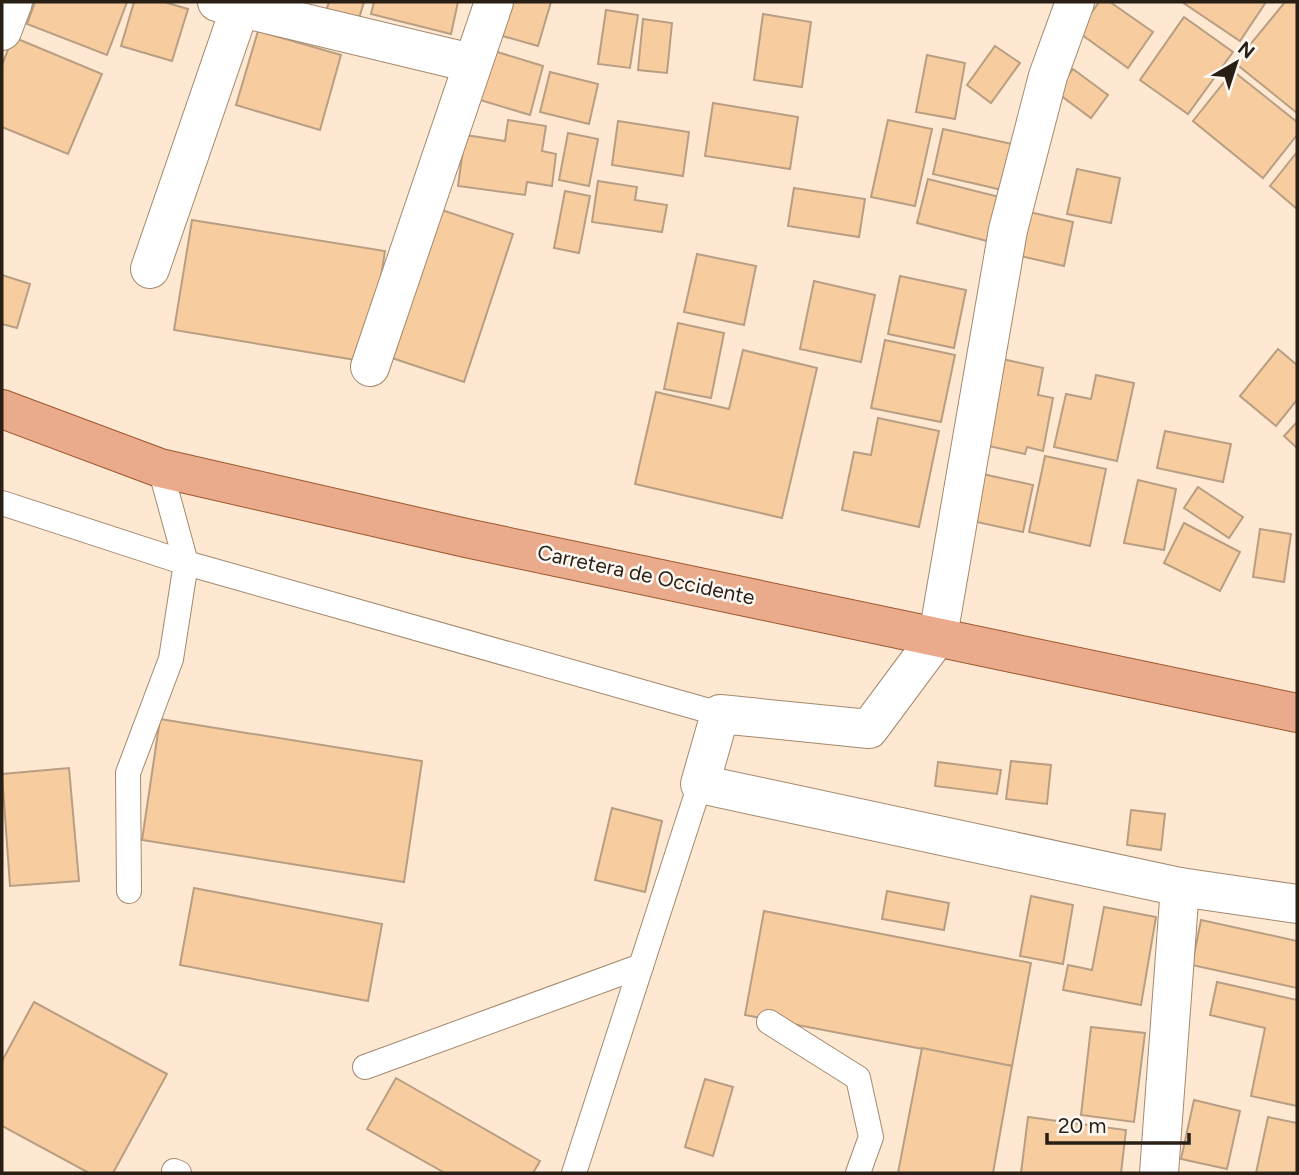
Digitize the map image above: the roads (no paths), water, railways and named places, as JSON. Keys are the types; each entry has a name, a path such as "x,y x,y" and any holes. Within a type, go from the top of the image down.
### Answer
{"main road":[{"name":"Carretera de Occidente","path":"2,409 160,468 466,538 1297,713"}],"street":[{"path":"2,31 13,2"},
{"path":"370,366 471,63 494,2"},
{"path":"1075,2 1048,76 1008,230 938,636 869,729 720,714 700,785 1180,887 1297,904"},
{"path":"150,269 233,4 471,63"},
{"path":"1159,1173 1180,887"}],"lane":[{"path":"129,891 128,773 171,659 186,563 160,468"},
{"path":"2,503 186,563 720,714"},
{"path":"574,1173 700,785"},
{"path":"365,1067 641,966"},
{"path":"769,1023 858,1079 871,1137 858,1173"}]}
